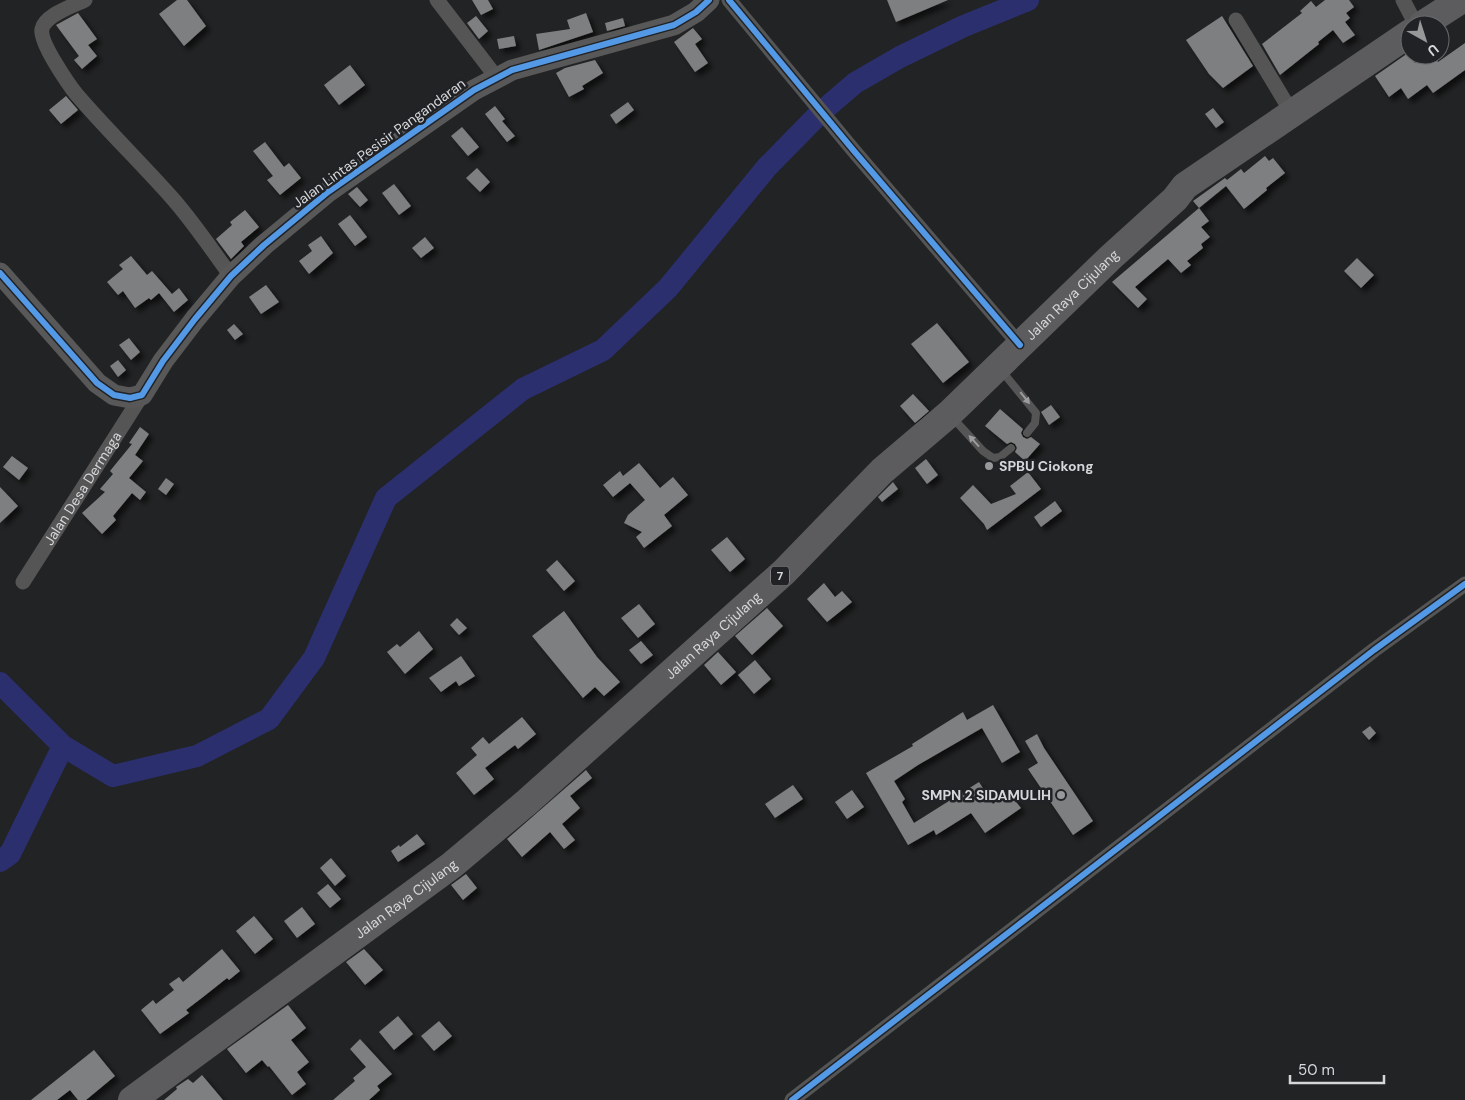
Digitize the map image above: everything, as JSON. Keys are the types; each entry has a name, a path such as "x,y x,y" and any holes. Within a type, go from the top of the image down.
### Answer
{"highway":[{"path":"1438,15 1462,0"},
{"name":"Jalan Raya Cijulang","path":"132,1100 452,865 527,802 784,572 882,471 949,414 1111,257 1174,200 1185,186 1400,40"}],"street":[{"path":"85,0 46,21 41,30 48,50 76,94 174,201 231,276"},
{"path":"437,0 497,78"},
{"name":"Jalan Lintas Pesisir Pangandaran","path":"142,394 163,361 194,319 231,276 264,244 328,192 474,90 512,70 674,25 696,12 709,0"},
{"path":"729,0 854,151 1020,345"},
{"path":"1403,0 1411,15"},
{"path":"1236,20 1292,113"},
{"path":"0,273 98,383 114,395 130,398 142,394"},
{"name":"Jalan Desa Dermaga","path":"22,582 142,394"},
{"path":"792,1100 1374,650 1465,584"}],"lane":[{"path":"998,367 1036,413 1035,423 1027,433"},
{"path":"949,414 988,456 996,458 1011,448"}],"building":[{"path":"177,0 187,0 206,26 184,46 159,14"},
{"path":"472,0 488,0 493,9 481,15"},
{"path":"887,0 948,0 896,22"},
{"path":"1325,0 1349,0 1354,7 1346,13 1350,18 1345,22 1355,35 1343,43 1333,30 1318,42 1319,44 1280,75 1262,44 1302,13 1300,11 1311,1 1316,7"},
{"path":"78,13 97,39 88,45 97,56 82,69 74,60 79,56 56,25"},
{"path":"586,13 593,32 539,50 536,34 570,29 567,20"},
{"path":"476,16 488,31 479,39 467,23"},
{"path":"1222,16 1253,66 1223,88 1209,74 1186,40"},
{"path":"623,18 625,26 607,31 605,23"},
{"path":"693,28 702,39 695,44 708,63 695,72 674,42"},
{"path":"514,36 516,46 499,49 497,39"},
{"path":"1465,43 1465,70 1433,93 1427,85 1408,99 1401,88 1389,97 1375,76 1400,59 1400,65 1450,65 1450,54"},
{"path":"595,60 603,73 582,86 584,89 569,97 556,73 565,68"},
{"path":"350,65 365,85 339,105 324,85"},
{"path":"66,96 78,110 61,124 49,110"},
{"path":"628,102 634,110 616,124 610,115"},
{"path":"495,106 505,119 502,121 515,136 507,142 485,114"},
{"path":"1213,108 1224,122 1216,128 1205,114"},
{"path":"462,127 479,147 468,156 451,136"},
{"path":"265,142 284,167 289,163 301,178 280,195 267,180 273,176 253,151"},
{"path":"1265,156 1269,161 1273,158 1285,173 1244,209 1226,186 1199,208 1193,201 1241,169 1244,173"},
{"path":"477,168 490,182 480,192 466,178"},
{"path":"394,184 411,206 399,215 382,193"},
{"path":"357,187 368,200 360,207 348,194"},
{"path":"1199,208 1209,221 1201,227 1210,237 1201,244 1203,248 1187,261 1191,265 1181,273 1168,259 1135,287 1147,299 1138,308 1112,282"},
{"path":"245,210 259,227 241,242 244,246 231,259 216,239 232,225 230,222"},
{"path":"350,215 367,237 355,246 338,224"},
{"path":"321,236 333,253 309,274 299,261 312,251 308,245"},
{"path":"425,237 434,248 421,258 412,248"},
{"path":"131,256 147,275 152,271 172,294 179,288 188,300 174,312 159,293 151,300 149,298 135,308 123,291 118,295 107,282 123,269 119,265"},
{"path":"1357,258 1374,275 1361,288 1344,271"},
{"path":"266,285 279,302 261,314 249,297"},
{"path":"937,323 969,362 943,383 911,344"},
{"path":"234,324 243,334 235,340 227,330"},
{"path":"129,338 140,352 131,360 119,345"},
{"path":"118,360 126,370 118,377 110,366"},
{"path":"913,394 929,411 915,423 900,406"},
{"path":"1051,405 1060,417 1049,425 1041,412"},
{"path":"1000,409 1023,429 1021,433 1023,437 1027,439 1031,437 1040,444 1025,461 1015,452 1017,448 1015,444 1011,442 1007,444 985,426"},
{"path":"140,427 149,434 135,455 143,461 129,478 146,492 140,500 132,493 113,516 116,520 102,534 82,513 105,492 100,489 113,474 110,471 132,444 129,443"},
{"path":"12,456 28,468 19,480 3,467"},
{"path":"926,459 938,475 927,484 915,468"},
{"path":"639,463 660,488 673,477 688,495 664,515 672,526 644,548 636,537 642,532 624,523 628,515 645,500 630,483 613,497 603,485 620,471 623,476"},
{"path":"1028,472 1041,489 987,530 984,524 960,498 973,485 991,504 1016,494 1010,486"},
{"path":"166,478 174,484 166,495 158,489"},
{"path":"893,482 898,489 882,502 878,497"},
{"path":"0,487 18,506 0,523"},
{"path":"1055,501 1062,511 1041,527 1034,517"},
{"path":"727,537 745,559 730,572 711,550"},
{"path":"557,560 575,581 564,591 546,570"},
{"path":"824,583 835,597 842,591 852,602 827,622 807,599"},
{"path":"639,604 655,624 638,638 621,618"},
{"path":"767,608 783,626 752,655 735,636"},
{"path":"564,611 597,657 620,682 604,696 595,687 583,698 532,636"},
{"path":"457,618 467,628 459,635 450,625"},
{"path":"419,631 433,649 405,674 387,652 397,644 400,647"},
{"path":"641,641 653,655 641,664 629,650"},
{"path":"718,652 736,672 721,685 704,665"},
{"path":"461,656 475,676 459,686 456,681 441,692 429,678"},
{"path":"755,660 771,679 754,694 738,675"},
{"path":"993,705 1020,752 1002,763 982,728 894,781 905,799 902,802 914,823 979,782 993,804 1008,792 1021,808 985,833 971,813 936,835 934,830 908,845 866,773 913,746 912,744 963,712 967,720"},
{"path":"522,717 536,734 518,749 515,745 485,768 494,779 474,795 456,773 477,755 471,748 483,737 489,744"},
{"path":"1370,726 1376,733 1369,740 1362,732"},
{"name":"SMPN 2 SIDAMULIH","path":"1037,734 1044,748 1093,821 1073,835 1028,769 1038,763 1025,741"},
{"path":"586,770 592,778 570,796 580,808 562,824 575,840 564,849 550,832 522,857 507,839"},
{"path":"793,785 803,799 775,818 765,804"},
{"path":"852,790 864,807 847,819 835,802"},
{"path":"417,834 425,844 398,862 391,851 399,845 400,847"},
{"path":"331,858 346,876 335,886 320,868"},
{"path":"466,874 477,888 463,900 451,885"},
{"path":"328,884 341,899 330,908 317,893"},
{"path":"302,907 315,924 297,938 284,921"},
{"path":"254,916 273,939 255,954 236,931"},
{"path":"222,949 240,971 229,980 227,978 186,1010 189,1013 160,1034 141,1010 153,1000 156,1004 174,990 169,984 179,977 183,982"},
{"path":"364,949 383,970 365,985 346,962"},
{"path":"288,1005 306,1028 291,1040 309,1062 297,1072 306,1084 292,1095 262,1060 246,1073 227,1049"},
{"path":"398,1016 413,1034 394,1050 379,1032"},
{"path":"439,1021 452,1036 434,1051 421,1036"},
{"path":"360,1039 392,1074 377,1086 380,1090 369,1100 333,1100 355,1081 353,1078 366,1067 350,1049"},
{"path":"94,1050 115,1076 86,1100 78,1100 70,1090 57,1100 31,1100"},
{"path":"202,1075 223,1100 164,1100 177,1089 176,1087 188,1079 193,1083"}],"waterway":[{"path":"0,683 63,746 113,776 197,756 269,719 314,658 386,498 523,389 603,350 668,288 767,167 820,113 855,83 900,57 964,26 1028,0"},
{"path":"0,861 10,854 63,746"}],"cycle path":[{"path":"0,273 97,383 114,395 130,398 142,395 163,361 195,319 231,276 264,245 328,192 474,90 512,70 674,25 696,12 709,0"},
{"path":"729,0 854,151 1020,345"},
{"path":"792,1100 1374,650 1465,584"}],"place":[{"name":"SPBU Ciokong","path":"989,466"},
{"name":"SMPN 2 SIDAMULIH","path":"1061,795"}]}
